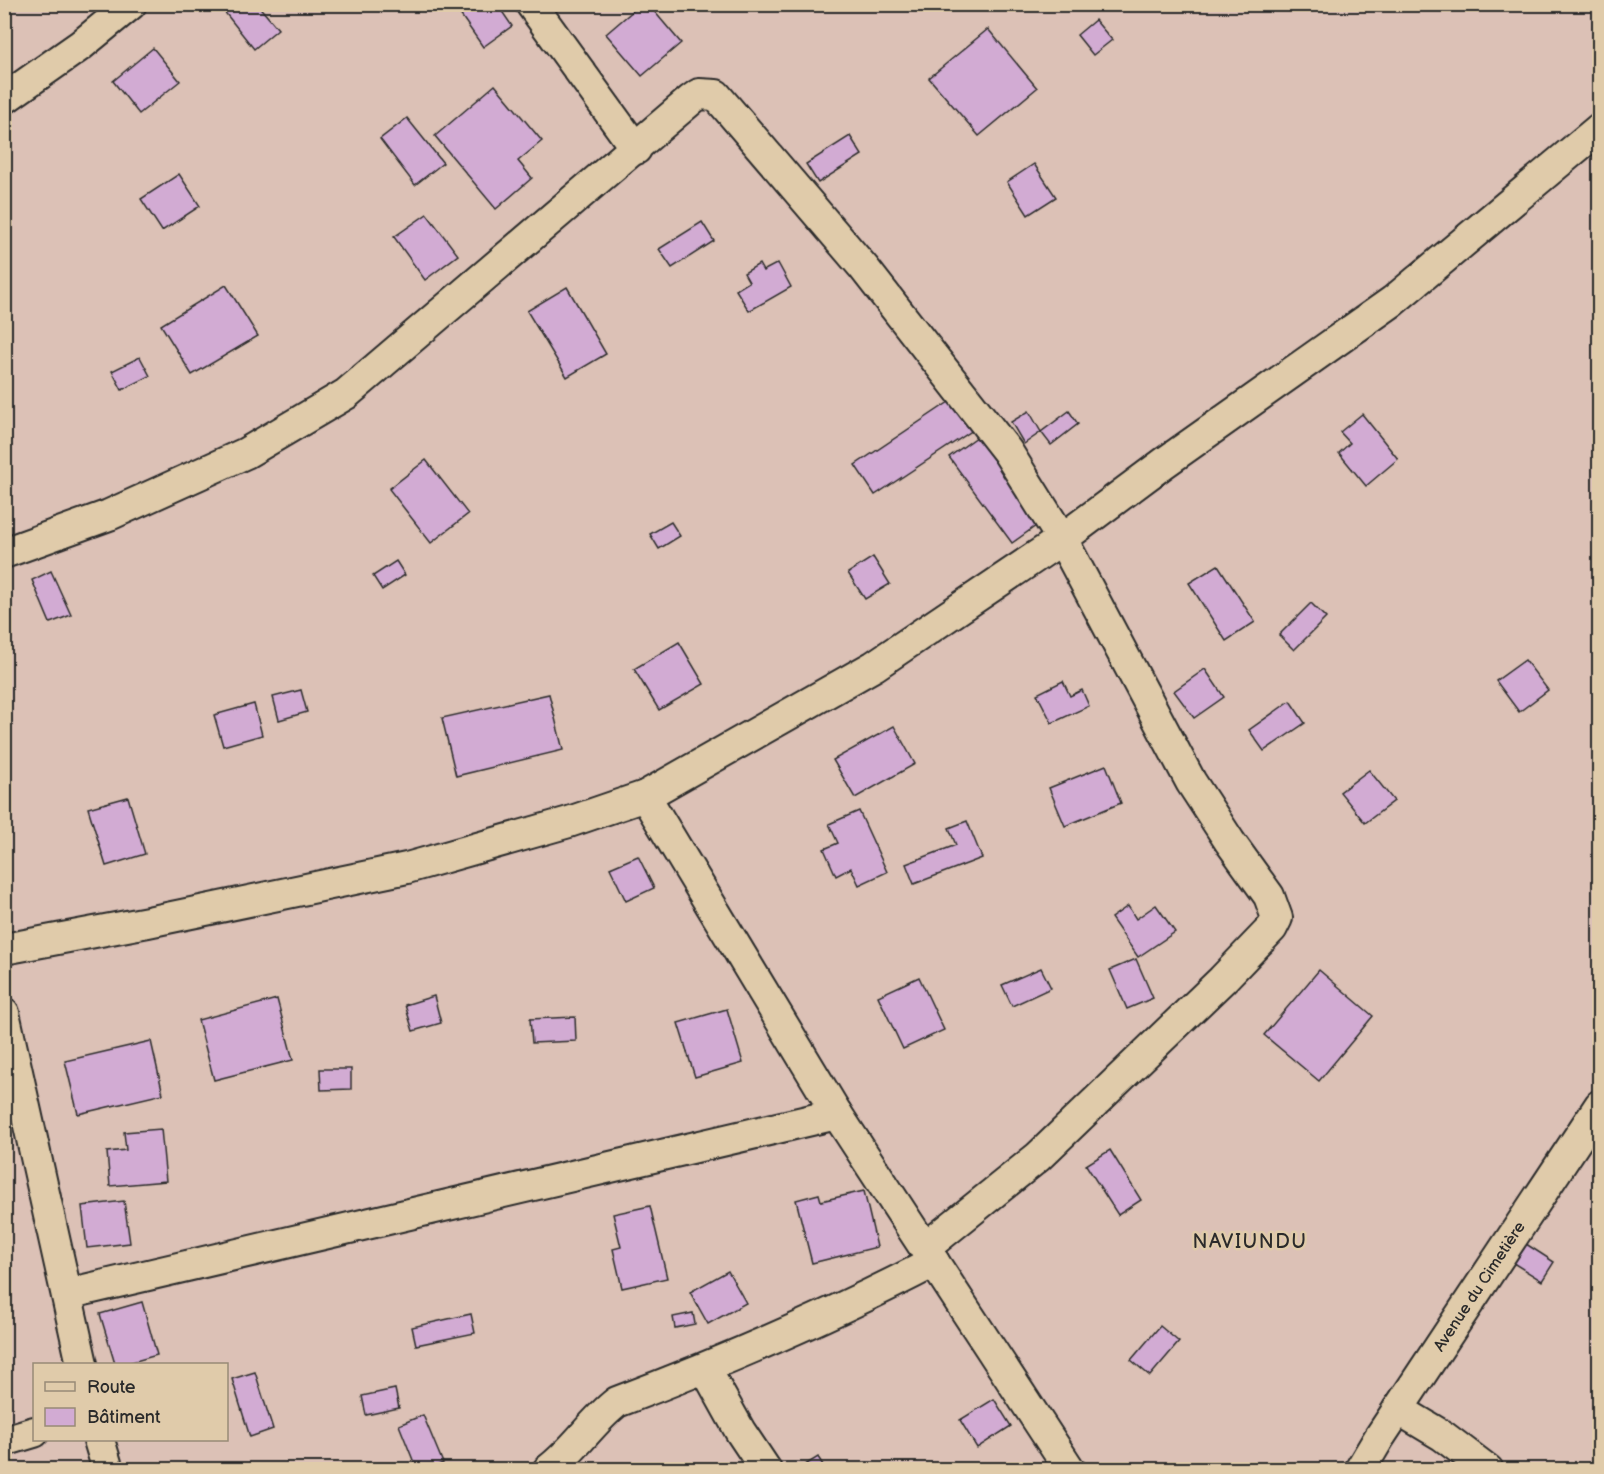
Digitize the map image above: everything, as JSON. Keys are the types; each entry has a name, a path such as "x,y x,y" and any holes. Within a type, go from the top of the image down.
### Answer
{"street":[{"path":"4,99 81,45 131,4"},
{"path":"531,4 636,149"},
{"path":"4,553 109,515 246,453 346,394 699,94 716,95 864,268 1007,451 1062,539 1186,772 1230,842 1269,896 1277,918 1272,928 1222,980 1038,1157 929,1255 874,1293 803,1327 617,1402 601,1414 564,1458 548,1470"},
{"path":"4,949 148,922 407,868 569,822 645,796 874,666 1062,539 1164,463 1393,301 1599,128"},
{"path":"645,796 837,1114 1070,1470"},
{"path":"4,1013 13,1083 67,1294 82,1363"},
{"name":"Avenue du Cimetière","path":"1360,1470 1599,1105"},
{"path":"67,1294 837,1114"},
{"path":"705,1368 740,1431 766,1470"},
{"path":"1398,1409 1443,1436 1488,1470"},
{"path":"4,1441 33,1432"},
{"path":"99,1441 108,1470"}],"building":[{"path":"257,4 278,29 254,49 219,5"},
{"path":"453,4 497,4 512,26 483,47"},
{"path":"641,4 648,4 681,43 642,76 606,34"},
{"path":"1095,20 1112,40 1093,55 1077,35"},
{"path":"988,29 1037,88 979,136 929,78"},
{"path":"153,48 180,81 139,114 113,81"},
{"path":"495,85 542,141 518,161 532,178 496,209 435,136"},
{"path":"407,118 443,163 415,185 380,139"},
{"path":"850,136 862,155 818,183 806,164"},
{"path":"1034,164 1056,197 1028,215 1007,182"},
{"path":"179,174 200,206 162,231 141,199"},
{"path":"427,214 458,255 425,280 394,237"},
{"path":"702,222 714,241 672,268 659,249"},
{"path":"778,263 791,287 749,311 736,290 749,282 744,273 759,264 763,271"},
{"path":"226,285 258,336 192,375 161,325"},
{"path":"567,287 606,354 567,377 527,311"},
{"path":"140,357 150,376 122,390 112,371"},
{"path":"955,398 976,428 875,495 855,465"},
{"path":"1029,411 1041,432 1024,444 1011,422"},
{"path":"1069,411 1078,424 1051,445 1041,432"},
{"path":"1362,414 1398,459 1366,486 1339,453 1350,443 1340,432"},
{"path":"977,437 1040,523 1012,543 949,457"},
{"path":"426,460 468,514 431,543 389,489"},
{"path":"671,522 680,536 659,549 650,534"},
{"path":"873,557 890,584 865,599 848,573"},
{"path":"396,561 405,575 382,590 373,576"},
{"path":"1218,565 1255,622 1226,641 1189,583"},
{"path":"51,571 71,615 50,623 32,580"},
{"path":"1311,603 1326,618 1294,650 1279,635"},
{"path":"679,642 704,684 659,710 634,669"},
{"path":"1525,660 1548,690 1519,712 1496,681"},
{"path":"1205,669 1224,697 1194,718 1174,691"},
{"path":"1063,681 1070,696 1082,690 1089,706 1052,723 1037,694"},
{"path":"301,690 307,712 279,720 273,697"},
{"path":"549,694 563,750 456,776 442,718"},
{"path":"1290,701 1305,723 1264,751 1249,730"},
{"path":"254,704 262,735 223,746 214,715"},
{"path":"894,726 915,764 855,798 833,760"},
{"path":"1106,765 1121,803 1065,826 1049,788"},
{"path":"1369,770 1394,801 1365,823 1340,792"},
{"path":"128,797 145,854 106,866 88,808"},
{"path":"859,811 887,872 859,885 851,868 836,876 824,849 838,843 829,824"},
{"path":"967,821 982,858 914,884 906,864 956,845 949,828"},
{"path":"638,856 654,888 626,901 610,868"},
{"path":"1156,905 1175,932 1138,957 1111,918 1128,906 1136,919"},
{"path":"1136,959 1153,998 1127,1009 1110,970"},
{"path":"1041,968 1051,988 1012,1006 1002,985"},
{"path":"1319,970 1373,1016 1319,1081 1264,1035"},
{"path":"919,977 944,1030 903,1049 878,996"},
{"path":"434,996 441,1023 413,1031 405,1005"},
{"path":"277,999 293,1060 214,1080 198,1020"},
{"path":"727,1009 743,1063 695,1077 678,1023"},
{"path":"575,1017 576,1041 532,1043 530,1019"},
{"path":"151,1041 163,1094 78,1114 65,1061"},
{"path":"320,1069 351,1069 351,1089 321,1090"},
{"path":"161,1129 166,1181 110,1186 107,1152 126,1150 124,1132"},
{"path":"1110,1150 1141,1200 1118,1215 1086,1165"},
{"path":"864,1191 877,1247 812,1263 796,1200 819,1194 821,1201"},
{"path":"124,1201 130,1243 87,1248 82,1206"},
{"path":"650,1206 667,1278 622,1288 613,1249 621,1247 613,1214"},
{"path":"1523,1242 1554,1262 1542,1281 1510,1261"},
{"path":"728,1271 746,1303 708,1324 690,1292"},
{"path":"142,1302 157,1355 129,1363 115,1363 100,1314"},
{"path":"693,1313 695,1324 675,1328 673,1317"},
{"path":"471,1314 475,1333 416,1345 412,1327"},
{"path":"1160,1326 1179,1342 1150,1376 1131,1360"},
{"path":"255,1372 273,1429 250,1437 232,1379"},
{"path":"395,1389 399,1408 366,1415 362,1396"},
{"path":"994,1399 1011,1426 977,1448 960,1420"},
{"path":"423,1415 443,1463 426,1470 417,1470 399,1425"},
{"path":"818,1457 826,1470 797,1470"}],"district":[{"name":"NAVIUNDU","path":"1250,1242"}]}
